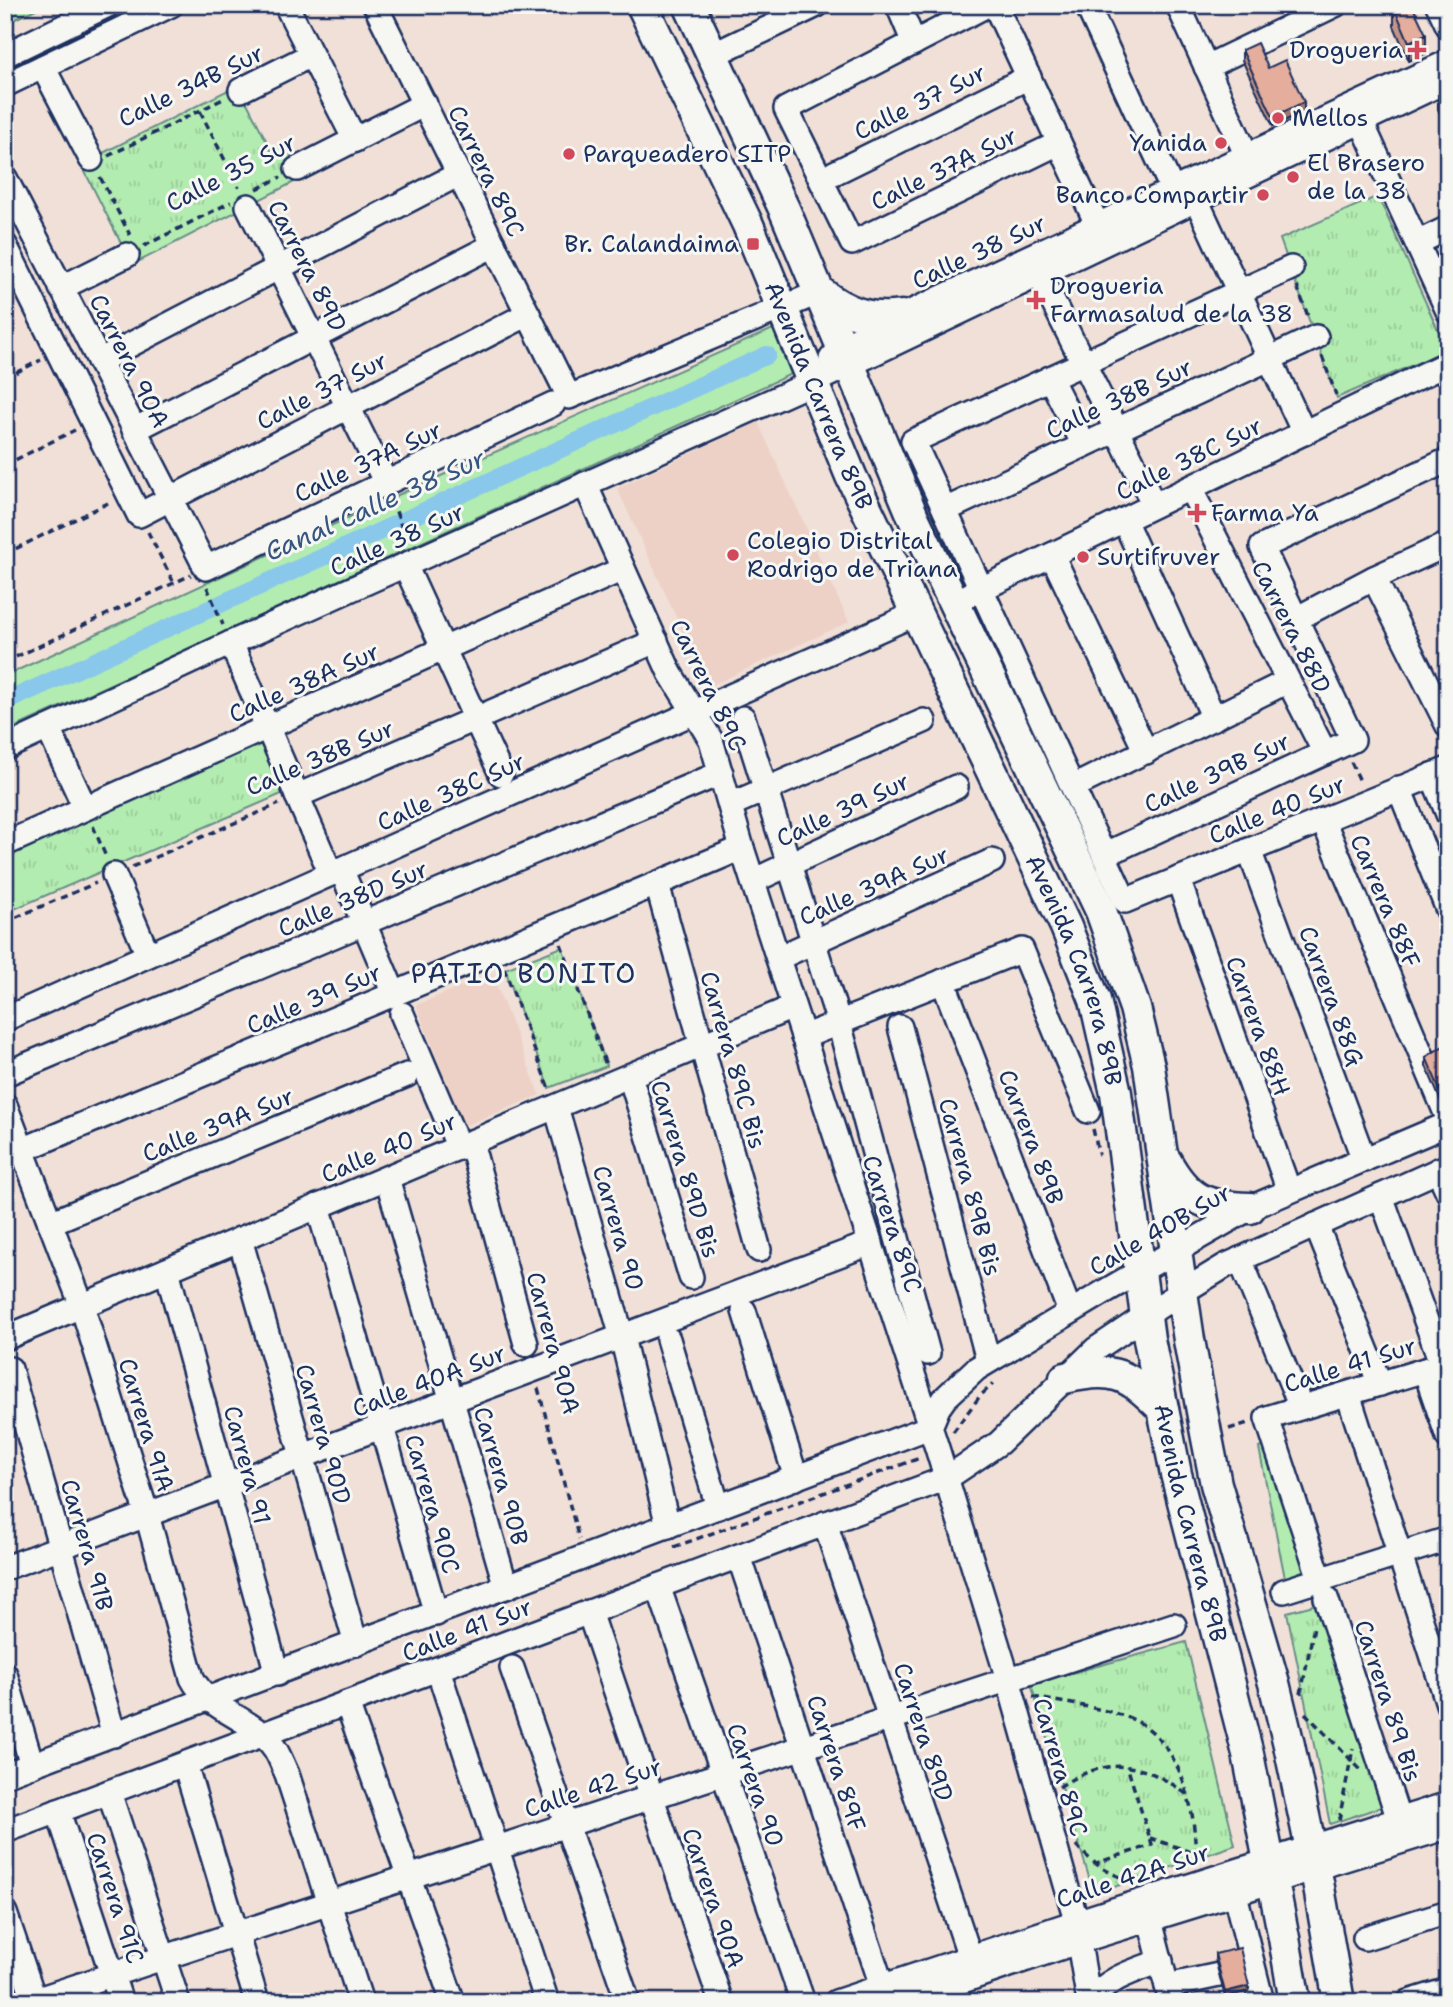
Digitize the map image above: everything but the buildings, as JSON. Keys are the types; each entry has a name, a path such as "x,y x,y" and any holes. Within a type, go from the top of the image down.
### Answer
{"main road":[{"name":"Avenida Carrera 89B","path":"642,5 740,207 851,476 1066,927 1095,1000 1116,1093 1146,1315 1163,1409 1176,1474 1245,1741 1295,2002"},
{"name":"Avenida Carrera 89B","path":"689,5 820,292 905,497 1101,911 1135,1008 1149,1066 1181,1292 1216,1484 1277,1696 1312,1858 1339,2002"},
{"path":"820,292 852,313 877,318 902,316"},
{"path":"1162,1153 1180,1185 1193,1196 1206,1204 1250,1208"},
{"path":"1065,1378 1098,1372 1114,1374 1141,1387 1163,1409"}],"street":[{"path":"5,55 108,5"},
{"path":"5,85 171,5"},
{"path":"286,5 355,140"},
{"name":"Carrera 89C","path":"376,5 528,314 561,400"},
{"path":"725,49 817,5"},
{"path":"898,5 914,43 987,5"},
{"path":"995,5 1101,234"},
{"path":"1087,5 1173,191"},
{"path":"1178,5 1247,156"},
{"path":"1206,67 1335,5"},
{"path":"1438,5 1448,26"},
{"name":"Calle 37A Sur","path":"914,43 786,109 852,243 1059,142"},
{"name":"Calle 34B Sur","path":"241,90 311,55"},
{"name":"Calle 38 Sur","path":"845,355 1039,274 1173,191 1448,62"},
{"path":"43,67 92,161"},
{"name":"Calle 37 Sur","path":"834,173 1029,77"},
{"name":"Calle 38 Sur","path":"5,748 229,638 407,557 585,484 811,383 845,355 902,316 1101,234 1196,199 1448,80"},
{"name":"Calle 35 Sur","path":"298,169 425,104"},
{"path":"1361,121 1448,311"},
{"path":"99,361 459,174"},
{"name":"Carrera 90A","path":"5,178 170,499 206,576"},
{"path":"1196,199 1304,433"},
{"name":"Carrera 89D","path":"245,201 389,490"},
{"path":"1417,243 1448,228"},
{"path":"5,244 139,515"},
{"path":"134,430 494,245"},
{"path":"61,288 132,252"},
{"path":"1104,855 913,441 1291,268"},
{"path":"1039,274 1154,505"},
{"name":"Calle 37A Sur","path":"206,576 389,490 561,400 820,292"},
{"name":"Calle 37 Sur","path":"139,515 528,314"},
{"name":"Calle 38B Sur","path":"945,510 1316,337"},
{"name":"Calle 38C Sur","path":"954,602 1448,363"},
{"path":"1051,378 1084,445"},
{"name":"Carrera 88D","path":"1353,740 1262,547 1448,460"},
{"name":"Carrera 89C","path":"585,484 670,673 711,740 742,848 947,1478 1009,1679 1078,1932 1089,2002"},
{"name":"Carrera 88D","path":"1190,488 1325,753"},
{"path":"1124,520 1214,718"},
{"path":"1296,619 1374,578 1448,544"},
{"path":"1052,555 1146,752"},
{"path":"407,557 444,649 501,774"},
{"name":"Calle 38A Sur","path":"5,844 623,569"},
{"path":"1374,578 1448,726"},
{"name":"Calle 38C Sur","path":"5,1018 917,613"},
{"name":"Carrera 90A","path":"229,638 297,796 364,923 398,1004 465,1145 526,1344"},
{"name":"Calle 38B Sur","path":"297,796 656,641"},
{"path":"1073,787 1280,685"},
{"path":"743,718 839,1023 928,1353"},
{"path":"730,805 924,721"},
{"path":"48,728 85,808"},
{"name":"Calle 39B Sur","path":"1104,855 1353,740"},
{"path":"1440,772 1448,814"},
{"name":"Calle 40 Sur","path":"1104,855 1125,901 1440,772"},
{"name":"Calle 38D Sur","path":"5,1074 721,774"},
{"name":"Calle 39 Sur","path":"753,881 956,788"},
{"path":"1399,788 1448,909"},
{"name":"Carrera 88F","path":"1323,820 1448,1118"},
{"name":"Calle 39 Sur","path":"22,1150 398,1004 498,951 742,848"},
{"name":"Carrera 88G","path":"1249,850 1364,1160"},
{"name":"Calle 39A Sur","path":"778,958 992,861"},
{"path":"114,875 148,955"},
{"name":"Carrera 88H","path":"1178,879 1289,1191"},
{"name":"Carrera 89C Bis","path":"657,884 759,1250"},
{"path":"803,1037 1023,950 1088,1111"},
{"name":"Carrera 89B","path":"943,981 1070,1312"},
{"name":"Calle 40 Sur","path":"5,1338 793,1007"},
{"name":"Carrera 89B Bis","path":"900,1027 988,1360"},
{"name":"Calle 39A Sur","path":"50,1223 407,1075"},
{"name":"Carrera 89D Bis","path":"622,1079 691,1277"},
{"name":"Carrera 91A","path":"5,1105 82,1306 147,1515 191,1678 209,1700 262,1735"},
{"name":"Carrera 90","path":"556,1107 622,1337 668,1526"},
{"name":"Calle 40B Sur","path":"930,1427 945,1398 988,1360 1140,1271 1250,1208 1448,1124"},
{"path":"947,1478 999,1443 1096,1349 1181,1292 1240,1259 1443,1168 1448,1192"},
{"name":"Carrera 90B","path":"387,1178 506,1587"},
{"path":"1381,1196 1438,1366 1448,1437"},
{"name":"Carrera 90C","path":"318,1206 436,1614"},
{"path":"1316,1225 1380,1384"},
{"name":"Carrera 90D","path":"240,1239 356,1644"},
{"name":"Calle 40A Sur","path":"5,1568 871,1244"},
{"path":"1240,1259 1301,1407"},
{"name":"Carrera 91","path":"167,1270 277,1674"},
{"path":"744,1311 796,1478"},
{"path":"668,1339 718,1507"},
{"name":"Calle 41 Sur","path":"1316,1567 1267,1418 1438,1366"},
{"name":"Carrera 91B","path":"10,1369 114,1735"},
{"path":"1348,1394 1448,1704"},
{"name":"Calle 41 Sur","path":"5,1776 930,1427"},
{"name":"Calle 41 Sur","path":"5,1831 947,1478"},
{"name":"Carrera 89D","path":"825,1523 970,1957"},
{"path":"1284,1591 1448,1539"},
{"name":"Carrera 89F","path":"739,1556 882,1986"},
{"name":"Carrera 90","path":"658,1586 803,2002"},
{"name":"Carrera 89 Bis","path":"1321,1606 1399,1820"},
{"name":"Carrera 90A","path":"589,1612 721,2002"},
{"name":"Calle 42 Sur","path":"33,2001 1174,1625"},
{"path":"512,1668 628,2002"},
{"path":"438,1669 547,2002"},
{"path":"5,1674 32,1765"},
{"path":"348,1703 453,2002"},
{"path":"262,1735 275,1748 287,1774 361,2002"},
{"path":"185,1764 257,2002"},
{"path":"109,1792 178,2002"},
{"name":"Calle 42A Sur","path":"1312,1858 1399,1820 1448,1804"},
{"name":"Carrera 91C","path":"58,1811 121,2002"},
{"name":"Calle 42A Sur","path":"901,2002 1078,1932 1312,1858 1448,1827"},
{"name":"Calle 42A Sur","path":"836,2002 970,1957 1078,1932 1150,1920 1235,1894 1271,1871"},
{"path":"1235,1894 1249,1970 1262,2002"},
{"path":"1365,1938 1448,1912"},
{"path":"5,1913 33,2001"},
{"path":"1150,1920 1169,1994 1219,1975"},
{"path":"1089,2002 1100,1989 1114,1979 1161,1962"},
{"path":"1409,2002 1448,1990"}],"path":[{"name":"Calle 34B Sur","path":"92,161 241,90"},
{"name":"Carrera 89D","path":"200,111 245,201"},
{"path":"92,161 132,252"},
{"name":"Calle 35 Sur","path":"132,252 245,201 298,169"},
{"path":"5,378 58,351"},
{"path":"5,465 93,421"},
{"path":"389,490 407,557"},
{"path":"5,554 128,492"},
{"path":"5,662 174,583 139,515"},
{"path":"206,576 229,638"},
{"name":"Calle 38B Sur","path":"5,922 297,796"},
{"path":"85,808 114,875"},
{"path":"554,927 622,1079"},
{"path":"498,951 556,1107"},
{"name":"Carrera 90A","path":"533,1370 584,1558"},
{"path":"1321,1606 1299,1707 1366,1774"},
{"path":"1027,1696 1101,1710 1129,1718 1146,1727 1171,1754 1180,1771 1191,1809 1195,1874"},
{"path":"1337,1829 1355,1740"},
{"path":"1054,1789 1087,1771 1105,1766 1127,1766 1159,1776 1187,1796"},
{"path":"1093,1864 1152,1845 1127,1766"},
{"path":"1150,1838 1195,1853"},
{"path":"1073,1842 1093,1864 1119,1877 1146,1884"}],"shaded area":[{"name":"Colegio Distrital Rodrigo de Triana","path":"758,422 849,622 708,687 617,488"},
{"path":"492,974 540,1095 464,1126 416,1005"}],"green space":[{"path":"5,5 44,5 5,24"},
{"path":"238,85 271,150 285,143 302,178 132,265 81,164"},
{"path":"1378,196 1447,350 1337,398 1280,239"},
{"path":"773,329 791,374 5,732 5,676 391,498"},
{"path":"262,741 284,793 5,913 5,851"},
{"path":"562,947 607,1066 549,1088 505,969"},
{"path":"1269,1445 1310,1568 1285,1578 1259,1448"},
{"path":"1321,1603 1384,1806 1330,1824 1287,1612"},
{"path":"1186,1642 1235,1845 1094,1894 1031,1684"}],"waterway":[{"name":"Canal Calle 38 Sur","path":"5,702 767,355"}],"place":[{"name":"Drogueria","path":"1417,50"},
{"name":"Mellos","path":"1278,118"},
{"name":"Yanida","path":"1221,143"},
{"name":"Parqueadero SITP","path":"569,154"},
{"name":"El Brasero de la 38","path":"1293,177"},
{"name":"Banco Compartir","path":"1263,195"},
{"name":"Br. Calandaima","path":"753,244"},
{"name":"Drogueria Farmasalud de la 38","path":"1036,300"},
{"name":"Farma Ya","path":"1197,513"},
{"name":"Colegio Distrital Rodrigo de Triana","path":"733,555"},
{"name":"Surtifruver","path":"1083,557"}],"district":[{"name":"PATIO BONITO","path":"524,973"}]}
